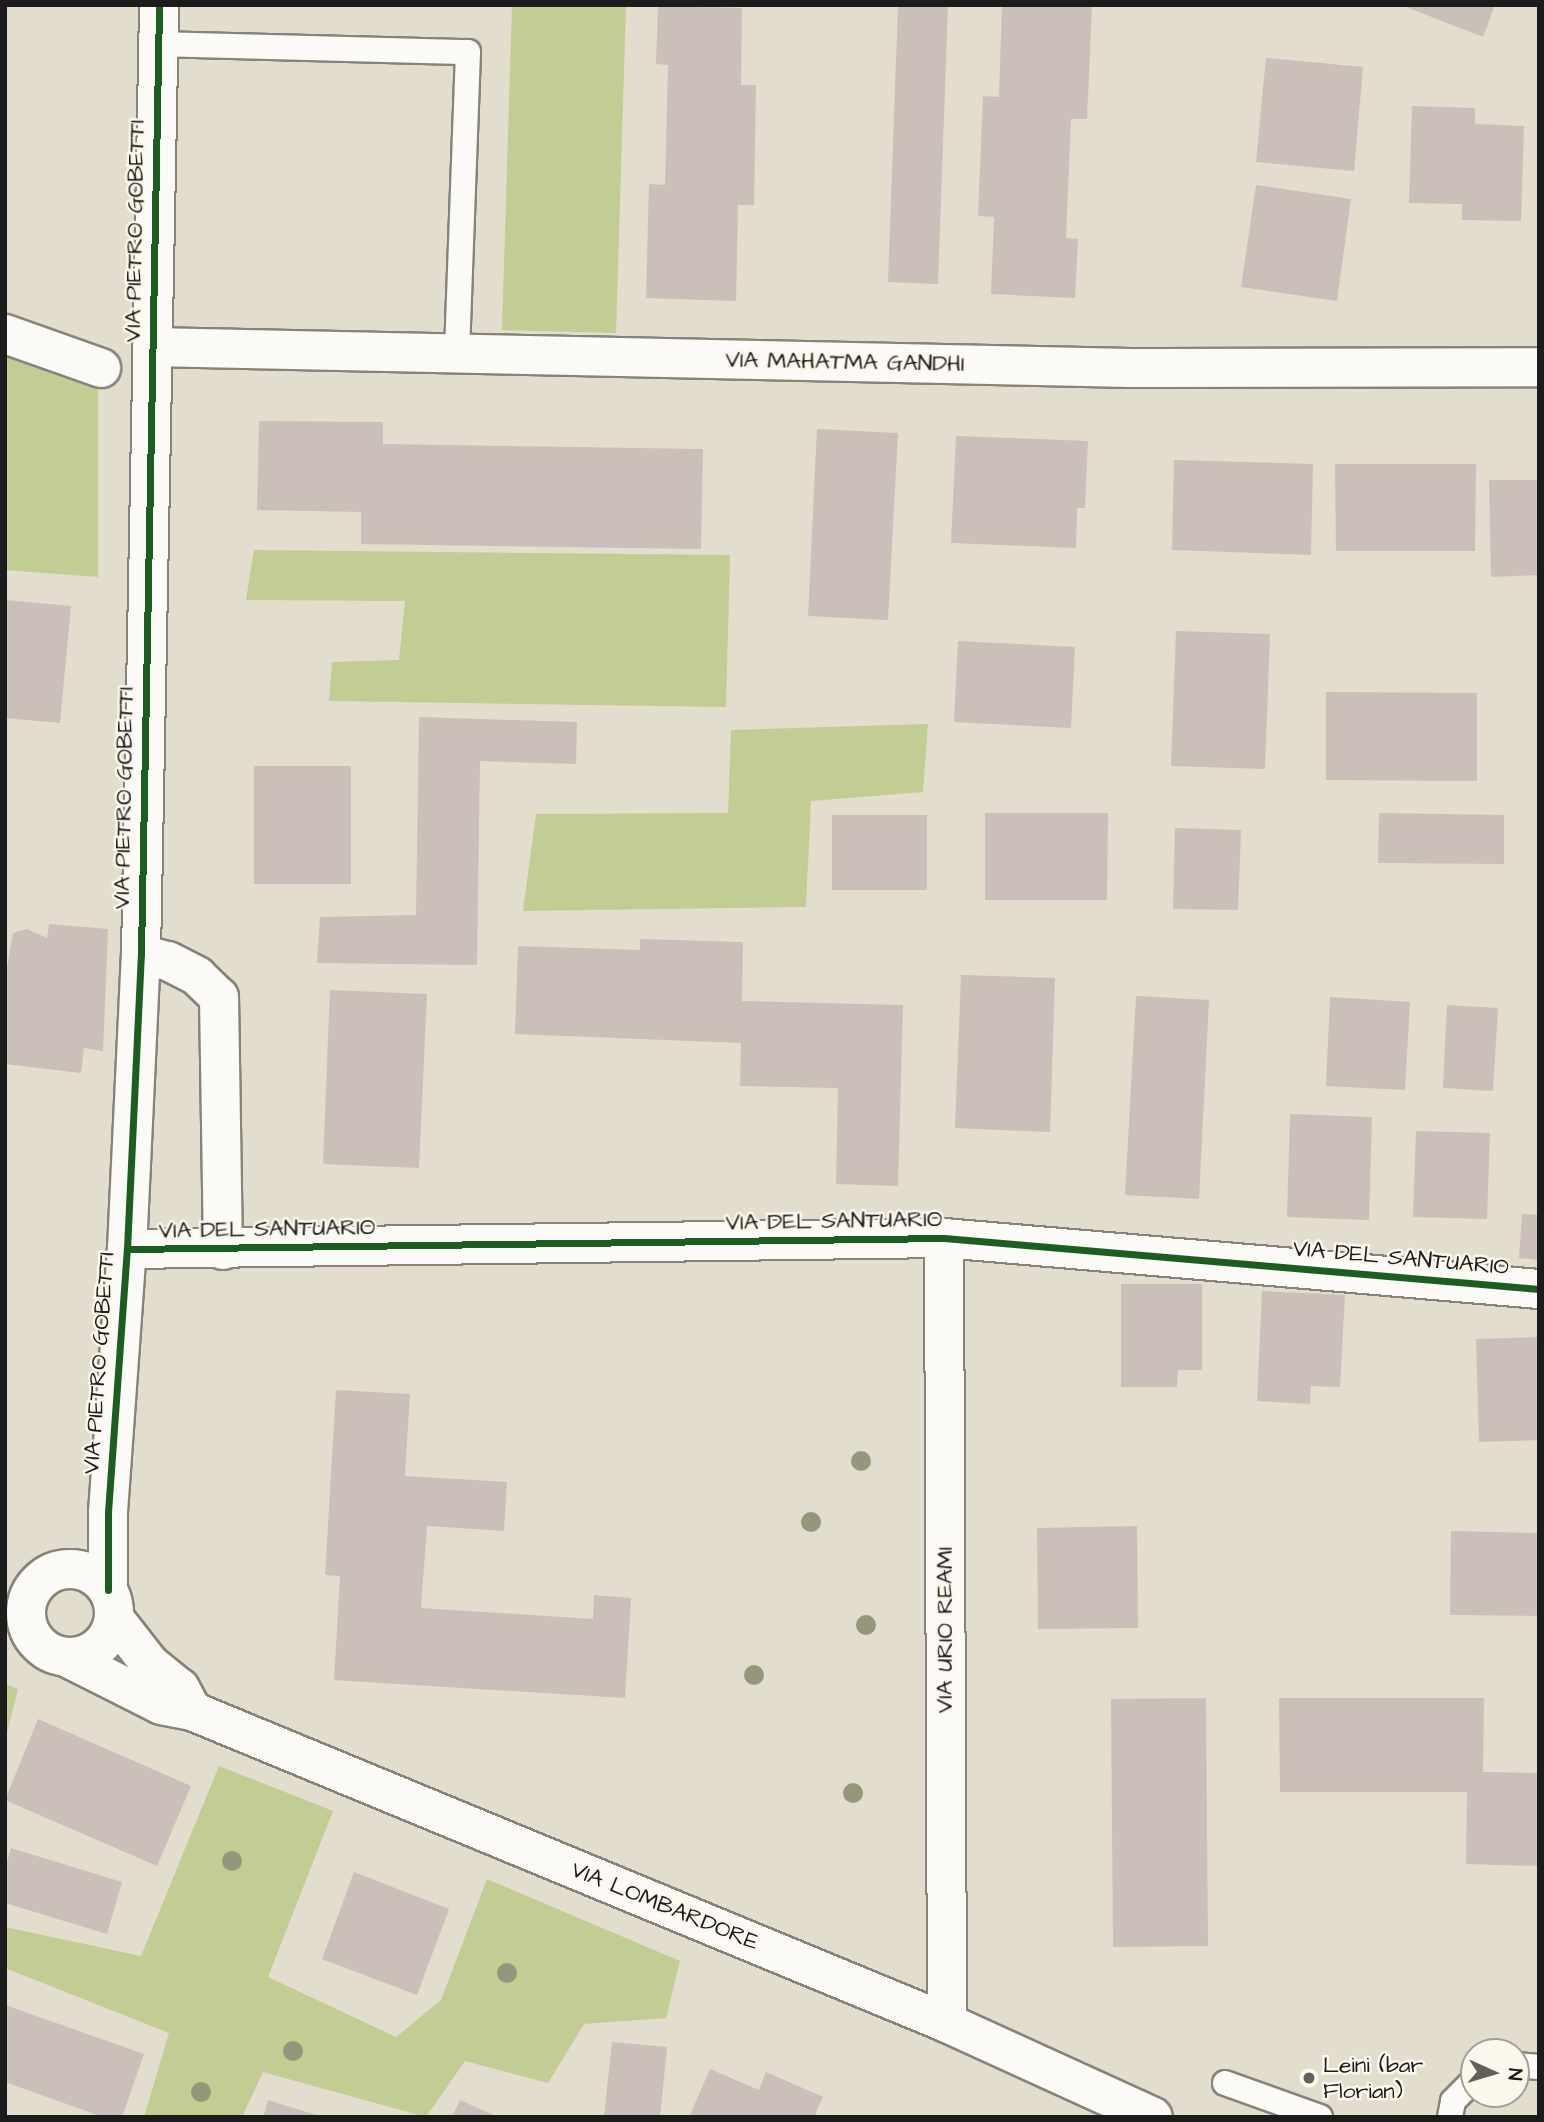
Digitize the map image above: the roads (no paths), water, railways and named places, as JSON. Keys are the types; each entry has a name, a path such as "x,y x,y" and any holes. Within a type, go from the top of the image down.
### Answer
{"street":[{"name":"VIA PIETRO GOBETTI","path":"111,1604 108,1512 127,1249 141,954 159,5"},
{"path":"5,334 101,368"},
{"name":"VIA MAHATMA GANDHI","path":"152,347 1131,368 1539,367"},
{"path":"141,954 169,961 197,976 219,997 223,1250"},
{"name":"VIA DEL SANTUARIO","path":"127,1249 223,1250 944,1238 1539,1289"},
{"name":"VIA URIO REAMI","path":"944,1238 947,2023"},
{"path":"108,1512 35,1582 26,1616 32,1636 55,1653 99,1647 111,1604"},
{"path":"35,1582 89,1573 150,1664 180,1688 192,1711"},
{"name":"VIA LOMBARDORE","path":"5,1633 55,1653 160,1705 192,1711 947,2023 1144,2112 1182,2117"}],"lane":[{"path":"158,44 468,52 457,354"},
{"path":"1225,2083 1320,2117"},
{"path":"1450,2117 1453,2101 1460,2094"}],"place":[{"name":"Leini (bar Florian)","path":"1309,2078"}]}
